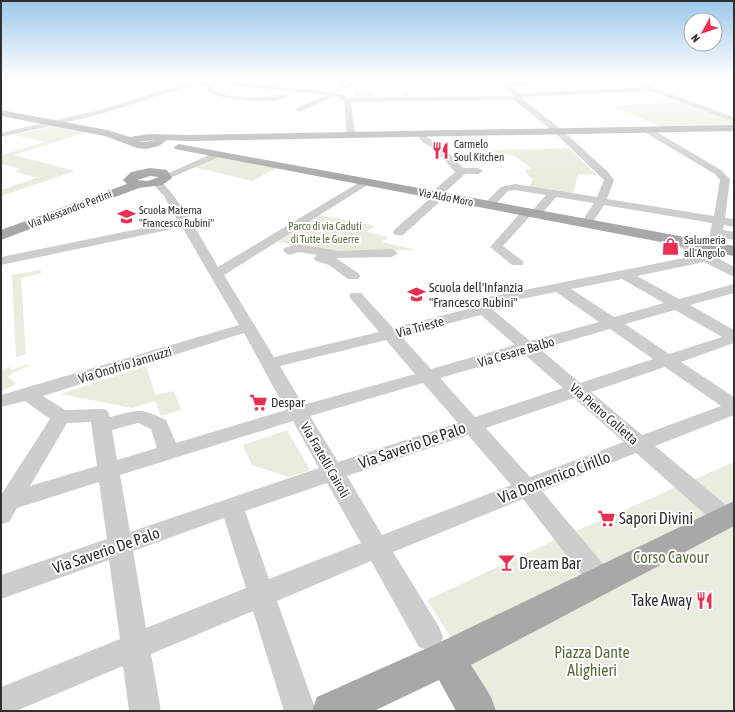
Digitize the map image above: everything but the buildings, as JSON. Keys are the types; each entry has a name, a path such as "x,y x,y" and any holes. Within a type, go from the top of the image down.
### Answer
{"main road":[{"path":"1,113 107,133 132,143 145,156 160,177"},
{"path":"1,230 96,195 145,156 189,138 734,128"},
{"path":"107,133 145,156"},
{"path":"132,143 145,156"},
{"name":"Via Aldo Moro","path":"145,156 218,154 674,240 708,252 734,251"},
{"name":"Via Alessandro Pertini","path":"1,235 145,156"},
{"path":"331,711 443,652 600,579 729,515"},
{"path":"443,652 461,711"},
{"path":"443,652 477,711"}],"street":[{"path":"1,135 100,111"},
{"path":"349,111 351,135"},
{"path":"535,111 605,174 609,180 601,200 587,223"},
{"path":"710,111 734,120"},
{"path":"647,130 718,172 725,179 728,201 708,252 734,273"},
{"path":"420,134 425,140 438,148 459,171 478,171"},
{"path":"160,177 218,154"},
{"path":"399,232 438,196 461,172 459,171"},
{"name":"Via Fratelli Cairoli","path":"160,177 168,195 270,364 375,547 443,652"},
{"path":"216,274 365,182"},
{"path":"489,205 505,189 514,186 601,200 717,226 734,236"},
{"path":"517,262 496,247 554,192"},
{"path":"1,261 185,223"},
{"path":"717,226 734,223"},
{"path":"264,244 334,262 353,276"},
{"path":"289,251 298,248 339,255 392,253"},
{"name":"Via Trieste","path":"270,364 391,335 484,310 484,302 624,274 708,252"},
{"path":"624,274 734,337"},
{"path":"559,287 734,407"},
{"name":"Via Cesare Balbo","path":"5,508 108,471 298,413 429,377 734,288"},
{"path":"356,296 526,487 600,579"},
{"name":"Via Pietro Colletta","path":"484,310 638,444 729,515"},
{"name":"Via Onofrio Jannuzzi","path":"1,401 248,327"},
{"name":"Via Saverio De Palo","path":"1,587 232,506 471,425 669,361 734,337"},
{"path":"28,394 61,417 100,415 145,711"},
{"name":"Via Domenico Cirillo","path":"1,702 375,547 734,407"},
{"path":"101,426 140,416 159,425 169,452"},
{"path":"5,508 61,417"},
{"path":"232,506 300,711"}],"green space":[{"path":"624,111 705,111 734,122 734,126 662,127"},
{"path":"51,126 87,132 14,155 75,171 1,196 1,190 36,178 15,171 21,169 1,164 1,155 45,142 15,135"},
{"path":"569,148 597,175 578,174 573,194 529,187 533,179 529,177 525,170 531,168 514,156 487,150"},
{"path":"216,156 277,168 252,181 193,167"},
{"name":"Parco di via Caduti di Tutte le Guerre","path":"320,215 375,226 367,232 389,237 382,242 416,250 340,252 277,242"},
{"path":"40,270 42,273 21,278 26,354 16,357 12,275"},
{"path":"28,364 30,365 7,376 16,384 1,391 1,369 10,367 12,370"},
{"path":"146,366 155,395 174,391 181,410 161,416 155,401 132,408 60,394"},
{"path":"287,430 310,470 289,477 252,465 243,445"},
{"name":"Corso Cavour","path":"734,462 734,711 494,711 460,651 427,600 551,542"}],"place":[{"name":"Carmelo Soul Kitchen","path":"441,150"},
{"name":"Scuola Materna \"Francesco Rubini\"","path":"126,216"},
{"name":"Salumeria all'Angolo","path":"671,246"},
{"name":"Scuola dell'Infanzia \"Francesco Rubini\"","path":"416,294"},
{"name":"Despar","path":"258,402"},
{"name":"Sapori Divini","path":"606,518"},
{"name":"Dream Bar","path":"506,563"},
{"name":"Take Away","path":"705,600"}],"park label":[{"name":"Piazza Dante Alighieri","path":"592,661"}]}
